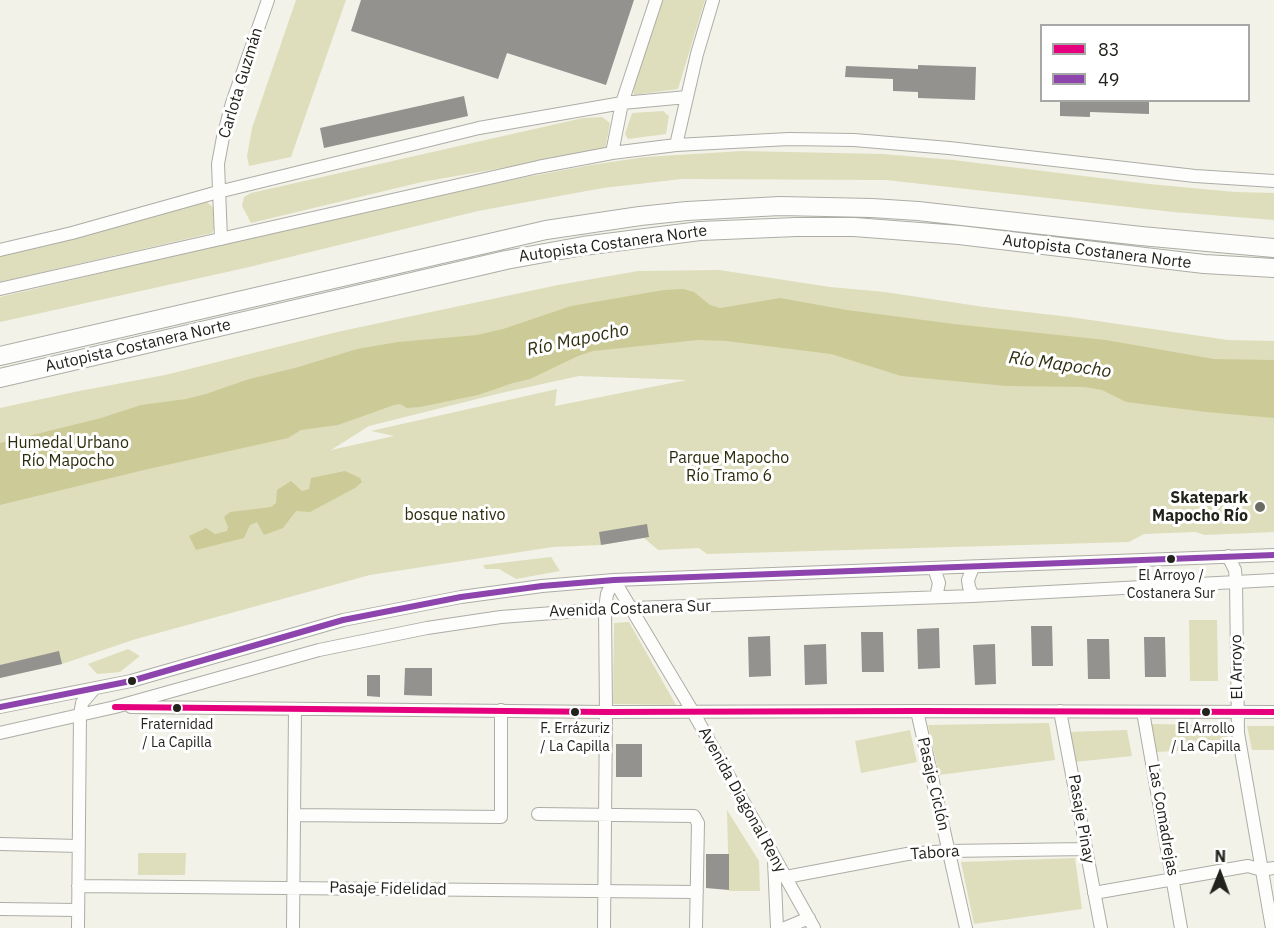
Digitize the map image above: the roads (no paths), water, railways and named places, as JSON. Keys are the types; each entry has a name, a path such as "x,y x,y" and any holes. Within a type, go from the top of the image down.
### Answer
{"highway":[{"name":"Autopista Costanera Norte","path":"0,356 535,233 593,222 687,211 780,206 872,208 1274,248"},
{"name":"Autopista Costanera Norte","path":"0,378 506,260 593,244 700,231 854,227 959,235 1204,264 1274,268"}],"street":[{"name":"Carlota Guzmán","path":"221,239 218,164 232,103 268,0"},
{"path":"612,153 622,103 656,0"},
{"path":"676,145 713,0"},
{"path":"0,250 72,233 218,192 479,128 622,103 687,97"},
{"path":"0,289 538,167 612,153 676,145 789,140 854,140 939,147 1195,176 1274,181"},
{"name":"Avenida Costanera Sur","path":"0,707 93,690 312,628 386,611 495,592 614,580 1274,555"},
{"name":"El Arroyo","path":"1228,556 1234,567 1236,582 1237,712 1240,748 1268,869 1272,928"},
{"path":"973,567 968,580 973,596"},
{"path":"934,568 939,583 936,597"},
{"path":"604,928 605,609 607,594 614,580"},
{"name":"Avenida Diagonal Reny","path":"614,580 693,712 811,923"},
{"name":"Avenida Costanera Sur","path":"0,733 115,707 283,659 384,635 501,617 605,609 973,596 1274,580"},
{"path":"78,928 80,715 82,703 93,690"},
{"path":"115,707 606,712 1274,712"},
{"path":"293,928 295,709"},
{"path":"294,815 501,817 501,710"},
{"name":"Pasaje Ciclón","path":"917,711 966,928"},
{"name":"Pasaje Pinay","path":"1060,711 1101,928"},
{"name":"Las Comadrejas","path":"1143,712 1182,928"},
{"path":"538,814 691,815 696,818 698,823 696,928"},
{"path":"0,844 79,846"},
{"name":"Tabora","path":"786,877 907,854 948,851 1086,849"},
{"path":"774,856 777,928"},
{"path":"1094,892 1248,866 1268,869"},
{"name":"Pasaje Fidelidad","path":"78,886 697,892"},
{"path":"0,909 78,910"},
{"path":"785,928 811,923"}],"water":[{"name":"Río Mapocho","path":"683,289 694,292 710,305 720,308 780,298 847,310 954,324 1106,340 1214,359 1274,360 1274,418 1126,402 1102,390 1084,387 1006,386 901,376 831,354 726,341 698,340 593,351 530,379 478,395 420,407 407,408 400,404 394,405 338,425 301,430 288,438 0,505 0,443 101,418 141,405 206,394 249,379 357,349 398,342 477,335 503,329 571,306 664,290"},
{"path":"345,471 360,478 362,482 310,512 296,511 283,528 264,535 257,522 250,525 244,538 196,550 189,536 206,528 215,534 227,531 228,527 224,517 230,512 271,507 276,503 277,490 291,481 302,491 309,489 311,478"}],"place":[{"name":"Skatepark Mapocho Río","path":"1260,507"},
{"name":"El Arroyo / Costanera Sur","path":"1171,559"},
{"name":"Fraternidad / La Capilla","path":"177,708"},
{"name":"F. Errázuriz / La Capilla","path":"575,712"},
{"name":"El Arrollo / La Capilla","path":"1206,712"}],"park label":[{"name":"Humedal Urbano Río Mapocho","path":"68,452"},
{"name":"Parque Mapocho Río Tramo 6","path":"729,467"},
{"name":"bosque nativo","path":"455,515"}]}
